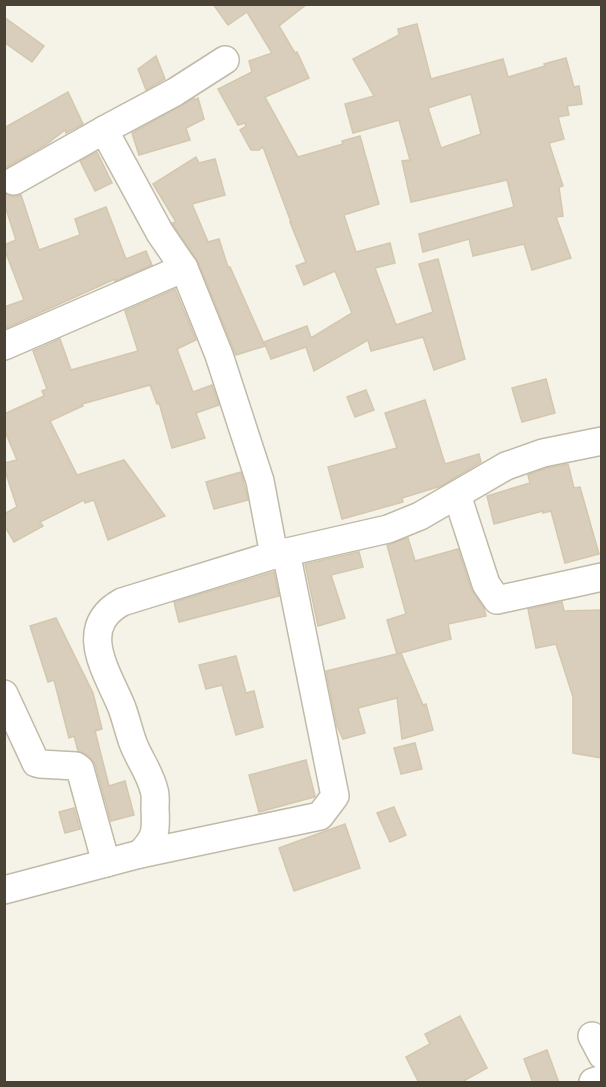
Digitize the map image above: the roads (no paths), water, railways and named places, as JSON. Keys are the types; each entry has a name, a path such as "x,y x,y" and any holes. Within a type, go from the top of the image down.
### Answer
{"street":[{"path":"14,181 175,92 225,60"},
{"path":"4,890 140,854 320,816 335,796 280,554 260,481 219,355 184,268 160,233 104,130"},
{"path":"4,346 184,268"},
{"path":"140,854 150,844 156,830 155,790 133,743 122,708 101,662 98,646 99,630 105,615 112,607 280,554 387,529 420,516 506,466 543,453 602,441"},
{"path":"457,495 486,584 497,600 602,577"},
{"path":"4,694 36,763 76,766 80,769 106,863"},
{"path":"593,1083 602,1079"}]}
